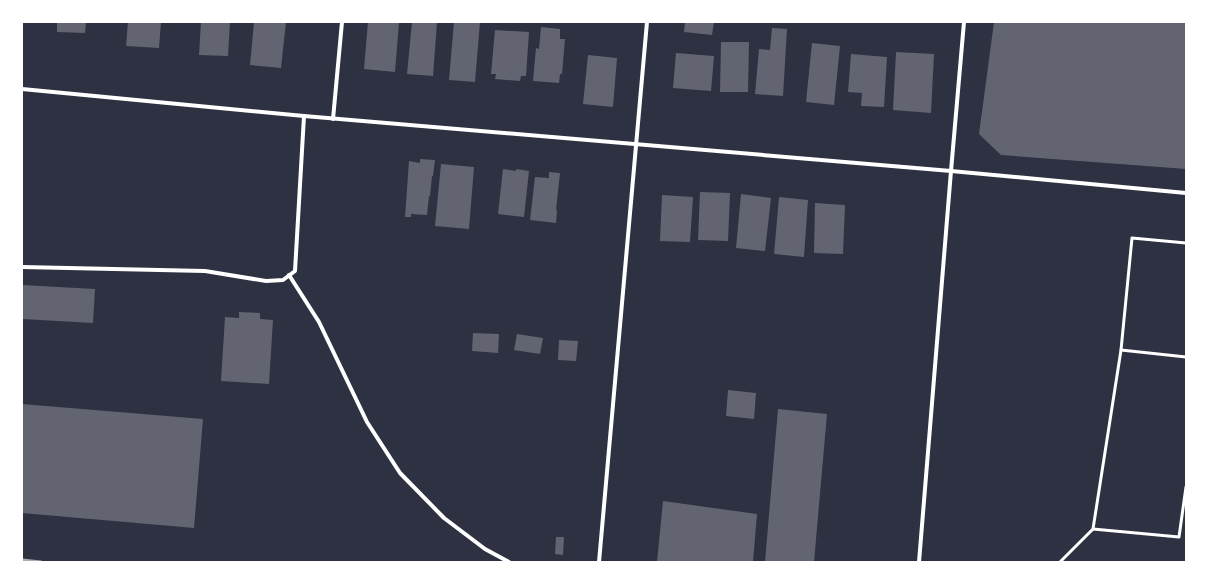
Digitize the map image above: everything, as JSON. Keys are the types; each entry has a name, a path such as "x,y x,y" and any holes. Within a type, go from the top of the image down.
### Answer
{"street":[{"path":"333,119 342,22"},
{"path":"599,562 647,22"},
{"path":"919,562 964,22"},
{"path":"22,89 333,119 951,171 1186,193"},
{"path":"22,267 205,270 266,281 283,280 295,271 304,116"},
{"path":"289,275 319,322 367,422 400,473 444,518 485,549 510,562"}],"lane":[{"path":"1060,562 1093,529 1121,350 1132,238 1186,243"},
{"path":"1121,350 1186,357"},
{"path":"1093,529 1179,537 1186,487"}],"building":[{"path":"57,22 86,22 85,33 57,32"},
{"path":"128,22 161,22 159,48 126,46"},
{"path":"201,22 230,22 228,56 199,55"},
{"path":"254,22 286,22 281,68 250,65"},
{"path":"368,22 399,22 395,72 364,69"},
{"path":"412,22 437,22 433,76 407,74"},
{"path":"454,22 480,22 475,82 449,80"},
{"path":"685,22 714,22 712,35 684,32"},
{"path":"994,22 1186,22 1186,169 1001,155 979,134"},
{"path":"541,27 560,29 560,39 565,39 562,74 560,74 559,83 533,81 536,48 539,49"},
{"path":"772,28 787,29 783,96 755,94 759,49 770,50"},
{"path":"495,30 529,32 526,76 521,76 520,81 495,79 496,74 491,74"},
{"path":"721,42 749,42 748,92 720,92"},
{"path":"812,43 840,46 834,105 806,102"},
{"path":"896,52 934,54 931,113 893,110"},
{"path":"676,53 714,56 711,91 673,88"},
{"path":"851,54 887,57 884,107 861,106 862,93 848,92"},
{"path":"588,55 617,58 613,107 583,104"},
{"path":"420,159 435,160 427,215 411,214 411,217 405,217 409,161 420,163"},
{"path":"441,164 474,167 469,229 435,226"},
{"path":"503,169 529,171 524,217 498,214"},
{"path":"549,172 560,173 556,223 530,220 535,177 549,178"},
{"path":"700,192 730,193 728,241 698,240"},
{"path":"741,194 771,198 765,251 736,248"},
{"path":"662,195 693,197 690,242 660,241"},
{"path":"779,197 808,200 804,257 774,254"},
{"path":"815,203 845,205 843,254 814,253"},
{"path":"22,285 95,289 93,323 22,319"},
{"path":"239,312 260,313 260,319 273,320 269,384 221,381 225,317 239,318"},
{"path":"473,333 499,334 498,353 472,351"},
{"path":"517,334 543,338 540,354 514,350"},
{"path":"559,340 578,341 576,361 558,360"},
{"path":"728,390 756,393 754,419 726,416"},
{"path":"22,404 203,419 194,528 22,513"},
{"path":"778,409 827,414 814,562 765,562"},
{"path":"663,501 757,514 753,562 657,562"},
{"path":"556,537 564,537 563,555 555,554"}],"railway":[{"path":"22,560 41,562"}]}
